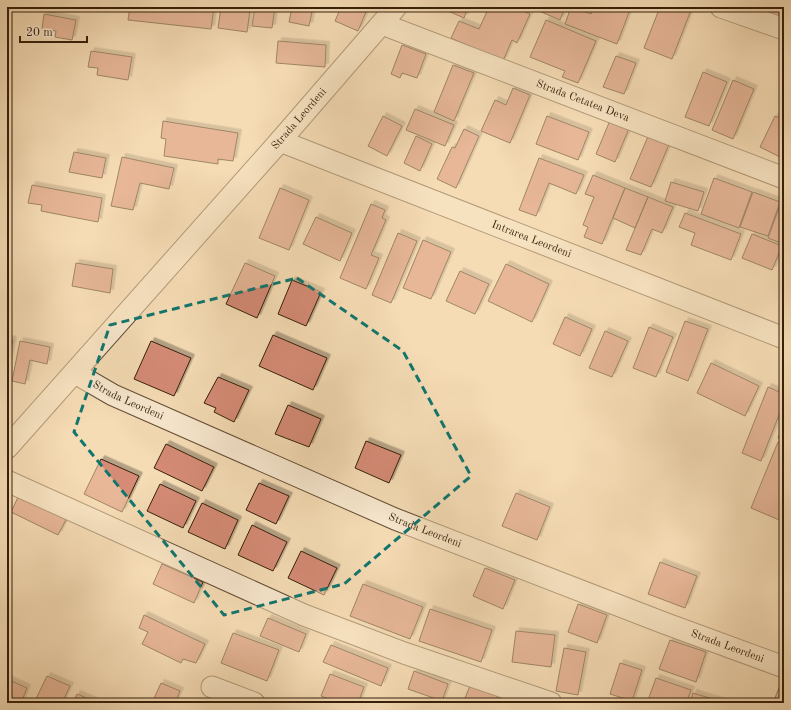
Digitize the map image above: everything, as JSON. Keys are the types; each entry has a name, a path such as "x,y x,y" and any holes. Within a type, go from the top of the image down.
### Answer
{"street":[{"name":"Strada Leordeni","path":"7,448 280,141 396,7"},
{"path":"721,7 784,29"},
{"name":"Strada Cetatea Deva","path":"382,24 784,178"},
{"name":"Intrarea Leordeni","path":"280,141 784,338"},
{"name":"Strada Leordeni","path":"75,373 113,395 395,519 664,623 784,667"},
{"path":"7,481 304,615 404,653 551,703"},
{"path":"212,687 254,703"}],"highlighted area":[{"path":"297,278 403,351 471,476 344,584 224,615 74,432 110,325"}],"building":[{"path":"13,7 54,7 53,12"},
{"path":"130,7 214,7 211,29 128,20"},
{"path":"221,7 239,7 250,10 247,32 218,28"},
{"path":"255,7 275,7 272,28 252,26"},
{"path":"292,7 313,7 309,26 289,22"},
{"path":"341,7 368,7 358,31 335,21"},
{"path":"439,7 468,7 464,18"},
{"path":"489,7 513,7 530,14 517,43 512,40 503,61 451,38 459,21 479,29"},
{"path":"530,7 565,7 560,20"},
{"path":"571,7 591,14 593,7 631,7 617,44 565,24"},
{"path":"660,7 683,7 691,10 672,59 644,48"},
{"path":"752,7 782,7 778,18"},
{"path":"44,14 76,20 72,40 55,37 56,31 42,29"},
{"path":"546,20 596,41 578,83 562,77 565,71 530,57"},
{"path":"278,41 326,45 325,67 276,63"},
{"path":"402,45 426,54 417,78 402,73 400,78 391,74"},
{"path":"91,51 132,57 128,80 97,75 98,68 88,67"},
{"path":"616,56 636,63 624,94 603,87"},
{"path":"453,65 474,73 454,121 434,112"},
{"path":"703,72 727,82 709,126 685,117"},
{"path":"733,80 754,89 733,139 712,130"},
{"path":"513,88 530,95 510,143 481,131 495,100 506,105"},
{"path":"415,109 454,125 445,146 406,130"},
{"path":"383,116 402,126 387,156 368,146"},
{"path":"547,116 589,132 578,160 536,144"},
{"path":"775,116 784,120 784,159 760,147"},
{"path":"611,118 630,126 615,162 596,154"},
{"path":"163,121 238,133 233,161 218,159 218,164 164,156 166,139 161,138"},
{"path":"464,129 479,136 456,188 437,179 452,147 455,148"},
{"path":"649,134 670,142 651,187 630,179"},
{"path":"416,136 432,144 420,171 404,163"},
{"path":"74,152 106,158 102,178 69,172"},
{"path":"122,157 174,168 169,189 140,183 133,210 111,206"},
{"path":"539,158 584,175 576,194 549,183 536,216 519,210"},
{"path":"593,175 625,188 602,244 584,237 588,227 583,225 594,197 585,194"},
{"path":"714,178 752,192 739,228 701,214"},
{"path":"671,182 704,192 698,211 665,201"},
{"path":"32,185 102,198 98,222 41,211 42,205 28,203"},
{"path":"280,188 309,200 289,250 259,238"},
{"path":"625,188 648,197 635,228 613,218"},
{"path":"753,192 780,202 768,236 740,227"},
{"path":"648,197 673,207 662,233 652,229 641,255 626,250"},
{"path":"371,204 385,210 382,218 386,220 371,255 379,258 366,289 340,278"},
{"path":"779,208 784,210 784,244 768,238"},
{"path":"685,213 741,234 731,260 691,245 695,233 679,227"},
{"path":"316,217 352,233 340,261 303,244"},
{"path":"398,233 417,241 391,303 372,295"},
{"path":"752,234 782,246 772,270 742,258"},
{"path":"423,240 451,252 431,299 403,288"},
{"path":"76,263 113,269 110,293 72,286"},
{"path":"245,263 275,276 257,318 226,304"},
{"path":"506,264 549,284 532,322 488,301"},
{"path":"460,271 489,284 475,314 446,301"},
{"path":"292,280 321,292 306,326 278,314"},
{"path":"565,317 592,329 580,356 553,344"},
{"path":"685,321 708,329 688,381 666,372"},
{"path":"649,327 673,337 656,377 633,368"},
{"path":"605,331 628,341 612,377 589,368"},
{"path":"273,335 327,358 313,390 259,366"},
{"path":"7,339 13,340 8,364 7,363"},
{"path":"20,341 50,347 47,364 30,360 25,384 12,381"},
{"path":"151,341 191,358 174,396 134,379"},
{"path":"711,363 759,386 745,416 697,393"},
{"path":"218,377 249,390 234,422 214,412 216,408 204,403"},
{"path":"768,387 784,394 784,402 761,461 742,453"},
{"path":"288,405 321,419 309,447 275,434"},
{"path":"784,422 784,440 778,438"},
{"path":"366,441 401,455 389,483 355,468"},
{"path":"778,442 784,444 784,522 751,508"},
{"path":"166,444 214,467 202,491 154,468"},
{"path":"101,459 139,476 122,512 84,494"},
{"path":"259,483 289,496 276,524 246,510"},
{"path":"160,484 196,501 183,528 147,511"},
{"path":"20,493 68,516 58,535 11,512"},
{"path":"516,493 550,507 537,540 502,526"},
{"path":"202,503 238,520 225,549 188,532"},
{"path":"252,525 287,542 273,571 238,555"},
{"path":"301,551 337,568 324,595 288,578"},
{"path":"660,562 697,576 685,608 648,594"},
{"path":"162,564 203,582 194,603 153,584"},
{"path":"485,568 515,580 503,609 473,596"},
{"path":"363,584 423,607 410,639 350,616"},
{"path":"578,604 607,615 597,643 568,632"},
{"path":"430,609 492,630 481,662 419,641"},
{"path":"144,615 205,644 196,663 183,659 181,663 142,644 148,632 139,628"},
{"path":"268,618 306,634 299,652 260,636"},
{"path":"516,631 555,635 551,667 512,662"},
{"path":"233,633 279,650 267,681 221,663"},
{"path":"670,640 706,652 696,682 659,669"},
{"path":"331,645 388,668 381,686 323,662"},
{"path":"564,648 586,652 578,695 556,691"},
{"path":"620,663 642,670 632,701 610,694"},
{"path":"414,671 448,684 442,701 408,689"},
{"path":"330,674 364,687 358,703 339,703 321,696"},
{"path":"47,676 70,686 62,703 34,703"},
{"path":"656,678 691,690 686,703 647,703"},
{"path":"7,679 27,688 21,703 7,703"},
{"path":"782,680 784,680 784,703 773,703"},
{"path":"472,681 499,692 495,703 463,703"},
{"path":"161,683 180,691 175,703 152,703"},
{"path":"693,693 726,703 690,703"},
{"path":"77,694 98,703 73,703"}]}
